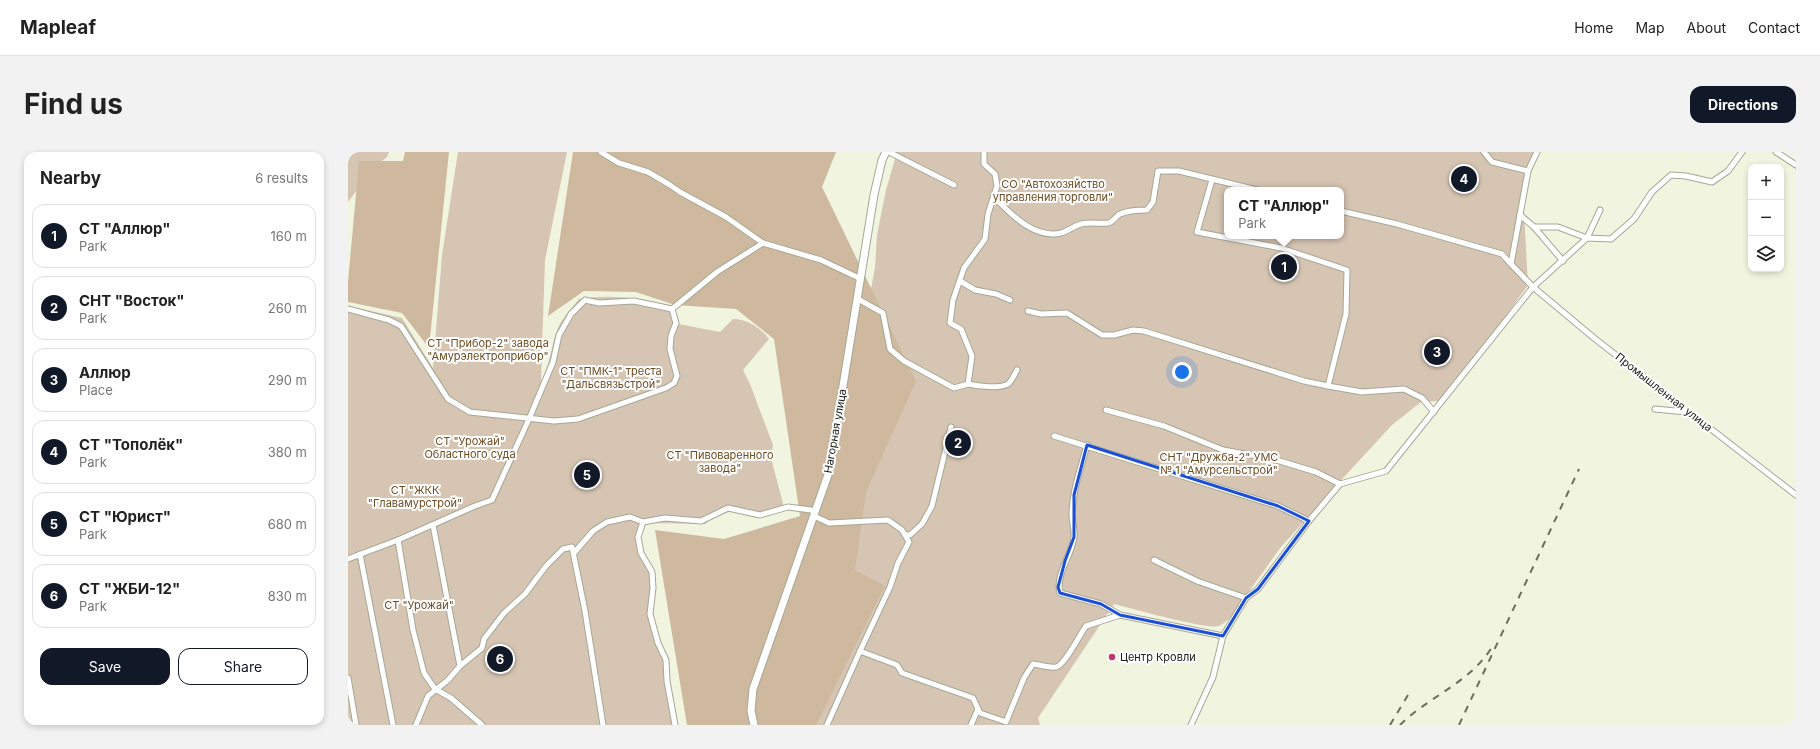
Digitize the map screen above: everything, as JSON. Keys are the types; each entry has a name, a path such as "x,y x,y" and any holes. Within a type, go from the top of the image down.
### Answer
{"street":[{"path":"601,152 620,163 648,172 680,192 726,217 763,243 821,260 861,279"},
{"name":"Нагорная улица","path":"754,725 751,711 754,689 829,472 874,194 882,160 886,152"},
{"path":"889,152 954,185"},
{"path":"968,384 972,356 961,329 950,323 953,300 964,268 985,239 988,214 997,186 995,174 984,164 984,152"},
{"path":"1484,152 1492,162 1528,171"},
{"path":"1511,264 1528,171 1537,152"},
{"path":"1534,227 1558,227 1587,238 1612,239 1634,219 1652,192 1671,175 1686,176 1712,182 1728,171 1742,152"},
{"path":"1776,152 1796,165"},
{"path":"994,197 1010,213 1030,228 1043,234 1061,233 1079,225 1091,222 1109,223 1120,214 1136,210 1147,210 1153,202 1158,170 1179,172 1244,187"},
{"path":"1212,180 1197,232 1224,237"},
{"path":"1191,725 1213,677 1223,636 1246,598 1258,589 1309,521 1340,484 1386,471 1534,287 1587,238 1600,210"},
{"name":"Промышленная улица","path":"1344,211 1397,224 1502,254 1534,287 1594,338 1687,412 1733,445 1796,495"},
{"path":"1520,215 1534,227 1563,261"},
{"path":"1234,239 1281,248 1347,270 1346,314 1328,386"},
{"path":"672,309 717,272 763,243"},
{"path":"960,281 975,290 996,294 1010,300"},
{"path":"858,299 883,313 890,349 904,360 954,388 968,384 977,386 1003,386 1010,383 1017,370"},
{"path":"348,559 398,540 492,500 553,362 559,336 572,314 585,300 599,303 634,301 672,309"},
{"path":"348,309 389,320 401,326 448,399 470,412 492,413 529,419 554,421 578,419 666,388 674,383 677,376 670,349 671,336 676,322 672,309"},
{"path":"1028,311 1041,314 1067,313 1102,335 1114,335 1134,330 1144,331 1304,381 1328,386 1362,392 1404,389 1422,398 1434,412"},
{"path":"1655,409 1687,412"},
{"path":"1106,410 1164,426 1223,450 1273,459 1316,472 1340,484"},
{"path":"906,535 910,535 922,524 932,506 951,427"},
{"path":"1054,436 1087,445 1278,506 1309,521"},
{"path":"1087,445 1074,495 1072,516 1074,537 1065,561 1058,587 1060,593 1101,604 1120,616 1223,636"},
{"path":"574,553 593,531 607,522 630,517 643,522 665,518 701,521 728,508 760,515 788,507 811,510 814,514 830,523 888,520 902,530 909,542 898,563 890,587 826,725"},
{"path":"643,522 638,537 641,553 652,572 653,588 650,614 658,643 666,660 667,681 675,725"},
{"path":"433,524 460,666"},
{"path":"398,540 413,630 424,673 437,690 451,698 482,725"},
{"path":"416,725 428,696 437,690 460,666 482,648 484,639 504,613 525,594 546,566 563,549 572,547 603,725"},
{"path":"360,554 393,725"},
{"path":"1154,560 1197,581 1246,598"},
{"path":"860,651 897,665 902,673 973,698 980,713 1006,724 1024,678 1033,664 1050,667 1058,666 1086,626 1120,616"},
{"path":"348,678 356,725"},
{"path":"971,725 978,709"}],"highlighted area":[{"path":"1087,445 1278,506 1309,521 1258,589 1246,598 1223,636 1120,615 1101,604 1060,593 1058,587 1065,561 1074,537 1074,495"}],"green space":[{"path":"348,152 389,152 387,157 375,166 348,202"},
{"path":"458,152 567,152 545,260 541,381 548,364 558,328 579,299 613,297 647,300 669,305 673,323 720,332 733,319 738,319 753,325 762,331 769,339 743,370 750,384 773,445 771,458 785,511 761,517 731,511 710,519 706,524 650,523 638,529 636,535 652,581 649,611 663,657 672,725 348,725 348,306 402,318 433,368 442,255"},
{"path":"897,152 1534,152 1527,166 1518,209 1524,211 1528,285 1503,320 1440,401 1421,402 1392,425 1281,547 1229,619 1223,624 1219,626 1200,625 1114,604 1038,718 1040,725 766,725 867,311 875,267 877,235 886,190"}],"shaded area":[{"path":"405,152 449,152 429,348 402,313 348,302 348,282 359,161 403,161"},
{"path":"573,152 836,152 822,187 916,381 866,492 855,570 885,586 816,725 687,725 655,530 724,539 800,516 774,339 736,309 675,305 636,292 584,291 548,316"}],"railway":[{"path":"1459,725 1579,469"},
{"path":"1400,725 1411,715 1473,670 1492,647"},
{"path":"1390,725 1411,690"}],"place":[{"name":"СТ \"Тополёк\"","path":"1464,179"},
{"name":"СТ \"Аллюр\"","path":"1284,267"},
{"name":"Аллюр","path":"1437,352"},
{"name":"СНТ \"Восток\"","path":"958,443"},
{"name":"СТ \"Юрист\"","path":"587,475"},
{"name":"Центр Кровли","path":"1112,657"},
{"name":"СТ \"ЖБИ-12\"","path":"500,659"}],"park label":[{"name":"СО \"Автохозяйство управления торговли\"","path":"1053,190"},
{"name":"СТ \"Прибор-2\" завода \"Амурэлектроприбор\"","path":"488,349"},
{"name":"СТ \"ПМК-1\" треста \"Дальсвязьстрой\"","path":"611,377"},
{"name":"СТ \"Урожай\" Областного суда","path":"470,447"},
{"name":"СТ \"Пивоваренного завода\"","path":"720,461"},
{"name":"СНТ \"Дружба-2\" УМС № 1 \"Амурсельстрой\"","path":"1219,463"},
{"name":"СТ \"ЖКК \"Главамурстрой\"","path":"415,496"},
{"name":"СТ \"Урожай\"","path":"419,605"}]}
